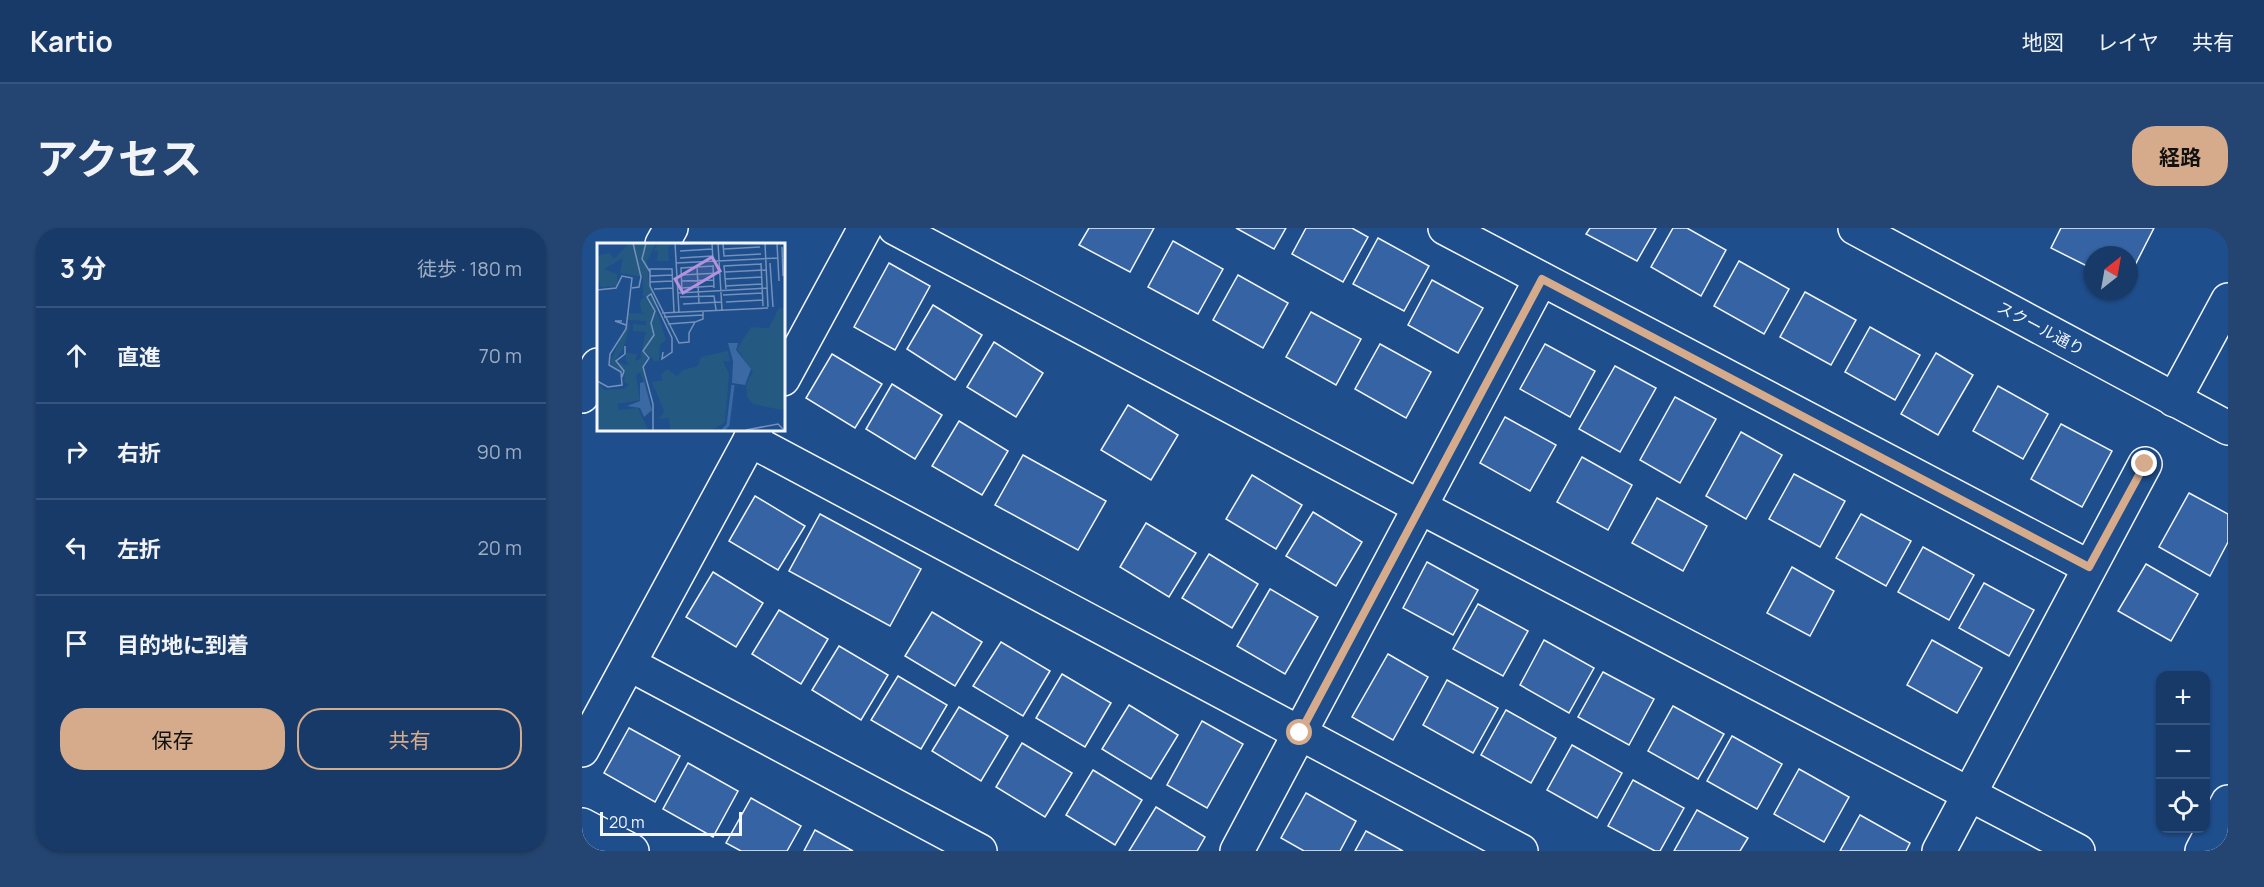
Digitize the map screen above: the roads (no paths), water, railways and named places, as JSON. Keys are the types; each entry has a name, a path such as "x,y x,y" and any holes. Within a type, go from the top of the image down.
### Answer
{"street":[{"path":"663,243 671,228"},
{"path":"784,377 865,228"},
{"path":"895,228 1420,507 2078,851"},
{"path":"1445,228 2089,567"},
{"name":"スクール通り","path":"1855,228 2228,428"},
{"path":"1237,851 1542,279"},
{"path":"2174,400 2228,300"},
{"path":"582,396 597,367"},
{"path":"582,750 753,434 1521,851"},
{"path":"1939,851 2145,464"},
{"path":"629,664 980,851"},
{"path":"2202,851 2228,802"},
{"path":"582,825 632,851"}]}
